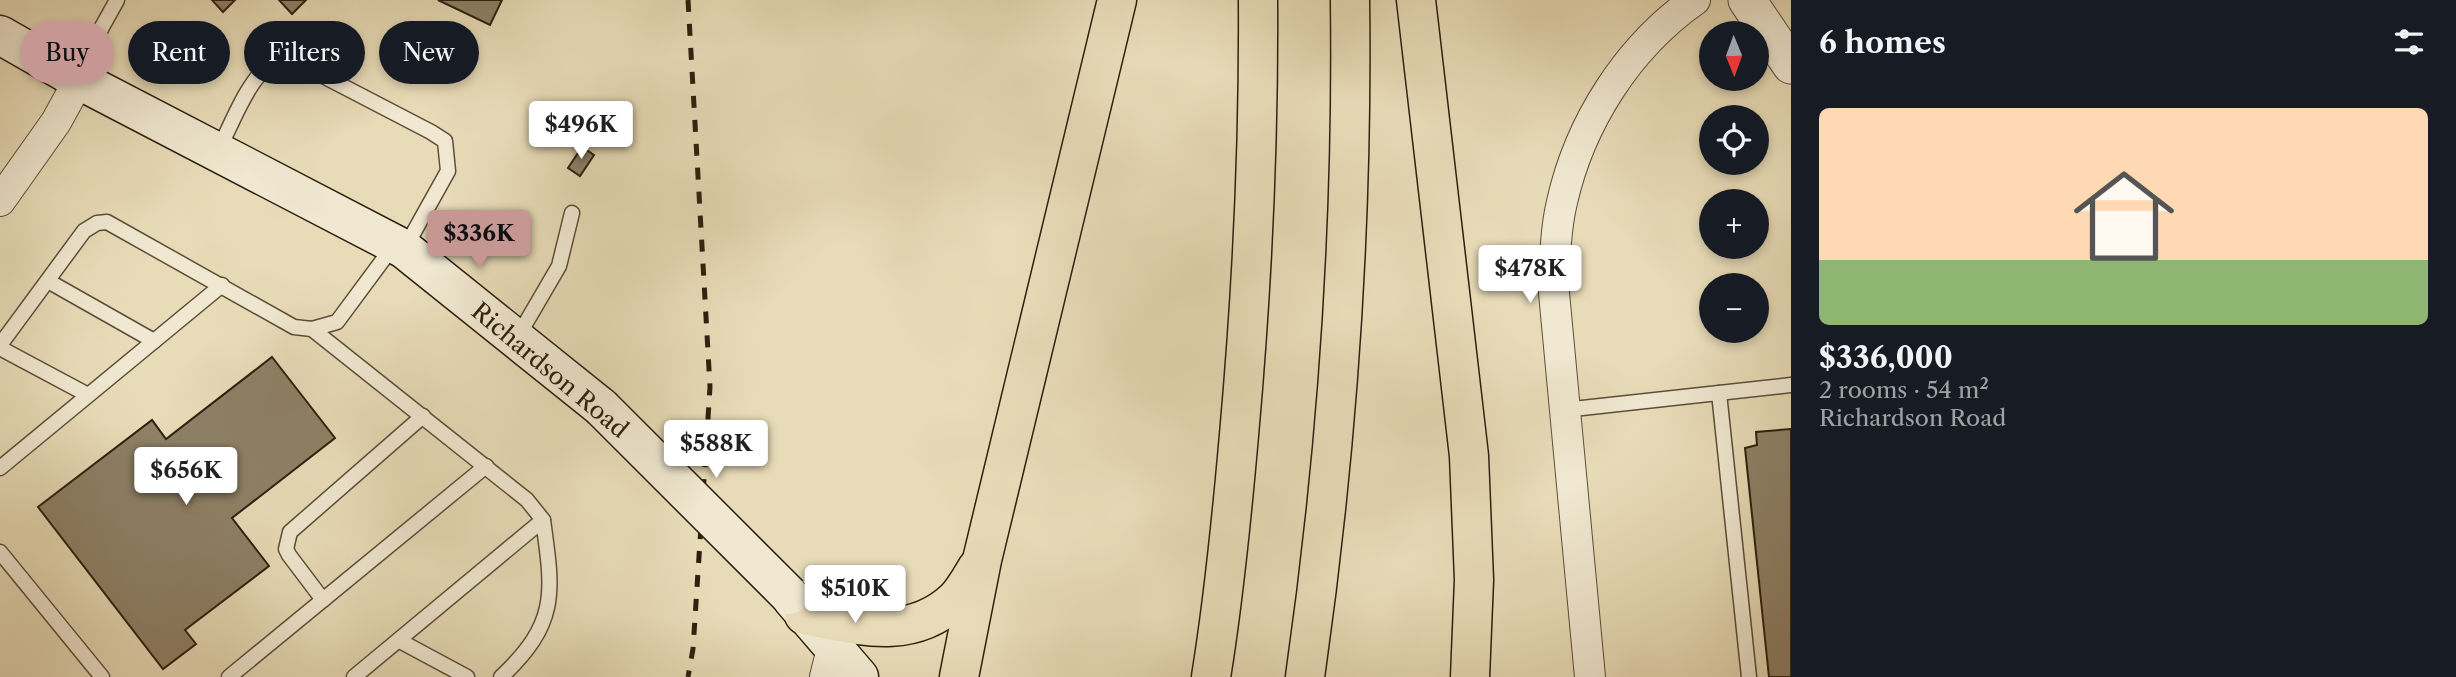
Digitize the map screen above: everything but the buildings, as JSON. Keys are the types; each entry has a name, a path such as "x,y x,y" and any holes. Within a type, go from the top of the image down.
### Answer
{"highway":[{"path":"959,677 982,560 1117,0"},
{"path":"1212,677 1232,513 1245,365 1255,215 1258,0"},
{"path":"1304,677 1328,483 1339,341 1347,186 1350,0"},
{"path":"1416,0 1469,456 1474,567 1470,677"},
{"path":"796,605 876,629 909,626 936,615 957,598 982,560"}],"main road":[{"name":"Richardson Road","path":"0,35 21,47"},
{"name":"Richardson Road","path":"87,84 399,247 601,407 796,605 829,661 859,677"}],"street":[{"path":"1590,677 1554,293 1555,247 1561,204 1572,162 1589,125 1634,57 1673,15 1695,0"},
{"path":"1747,0 1791,65"},
{"path":"0,201 56,122 77,84"}],"lane":[{"path":"105,21 117,0"},
{"path":"88,395 0,347 84,231 97,223 107,222 294,327 312,328 337,322 399,247 448,171 445,141 302,65 282,64 268,67 251,87 218,151"},
{"path":"517,338 559,266 572,213"},
{"path":"48,281 154,341"},
{"path":"0,468 222,285"},
{"path":"312,328 527,500 543,520 551,581 550,606 539,629 513,666 501,677"},
{"path":"1564,410 1791,385"},
{"path":"1719,393 1749,677"},
{"path":"323,600 289,555 286,548 290,532 423,416"},
{"path":"229,677 486,466"},
{"path":"354,677 543,520"},
{"path":"0,552 102,677"},
{"path":"400,641 467,677"}],"railway":[{"path":"688,0 710,387 693,649 688,677"}]}
